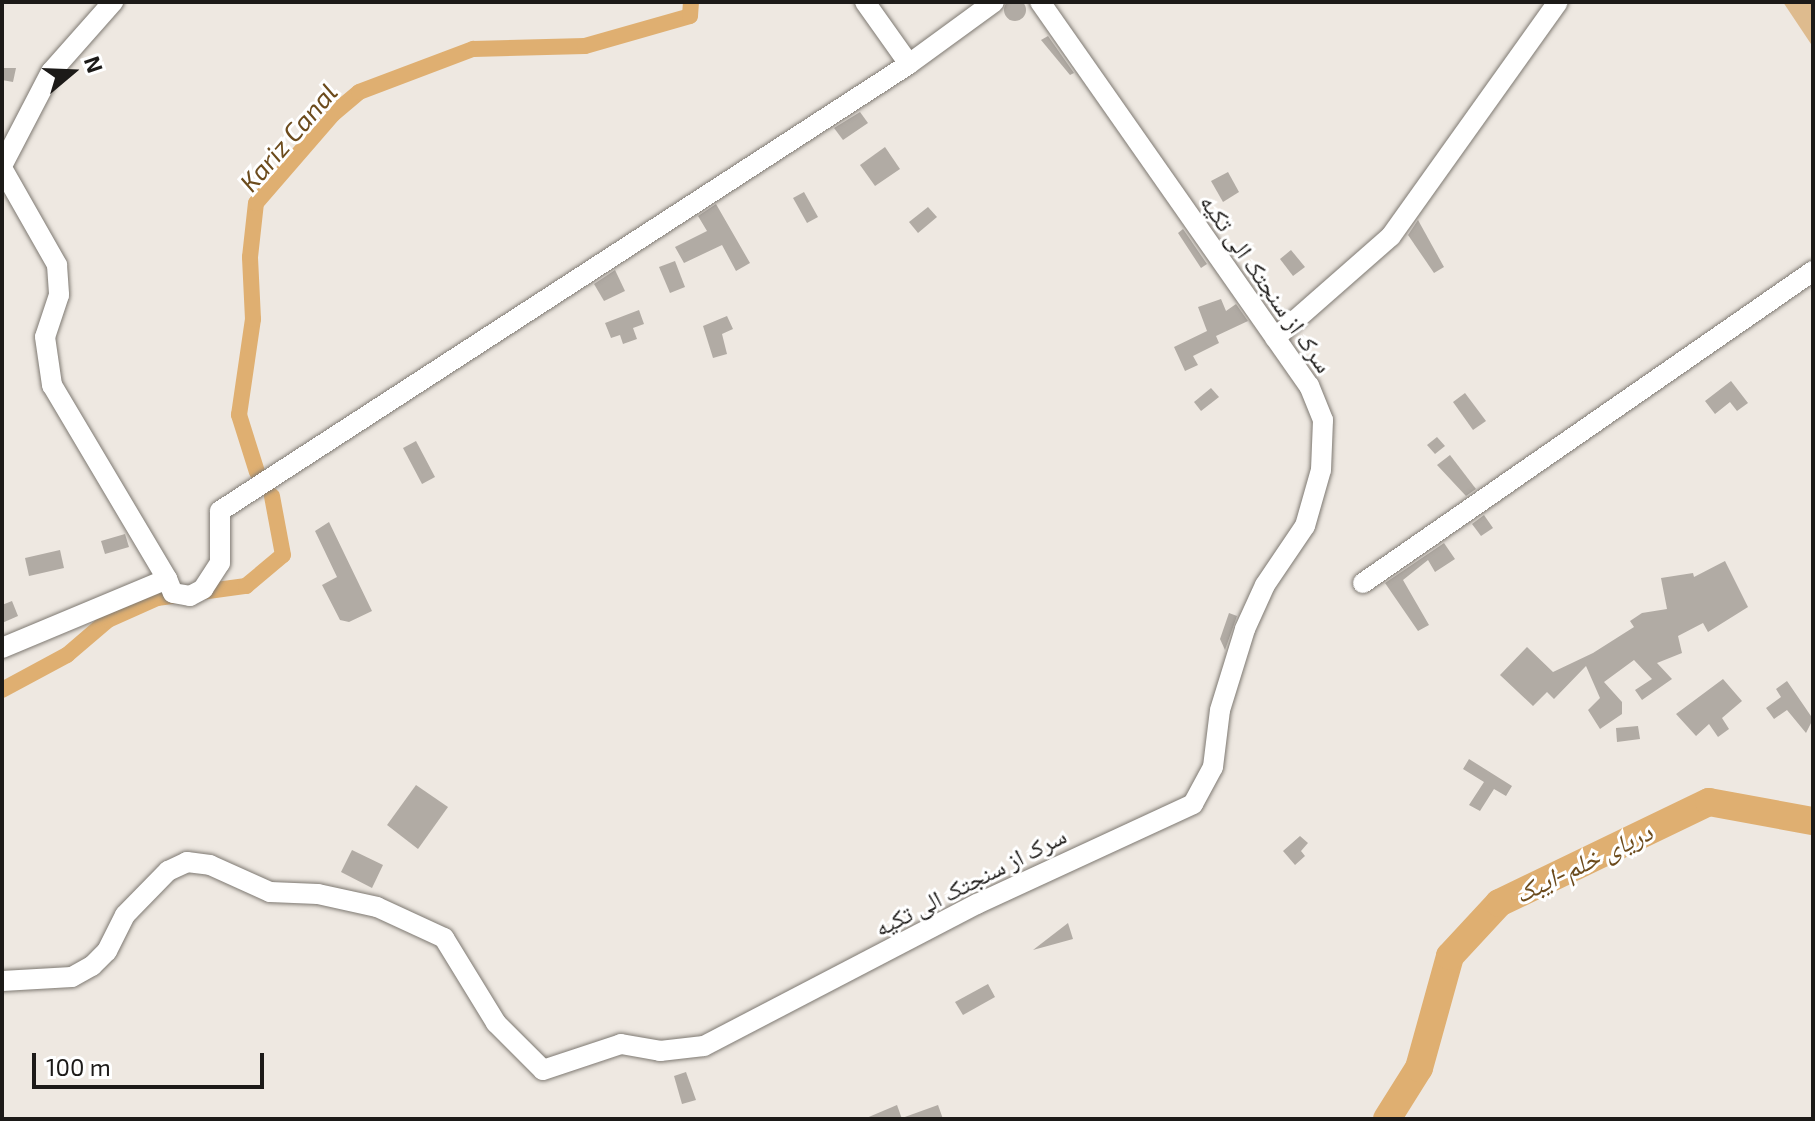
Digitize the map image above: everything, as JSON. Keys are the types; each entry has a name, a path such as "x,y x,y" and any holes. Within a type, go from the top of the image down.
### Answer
{"street":[{"path":"113,2 51,72 2,167 57,265 59,295 45,337 52,385 173,593 190,596 203,589 220,563 220,511 909,64 994,2"},
{"path":"865,2 909,64"},
{"name":"سرک از سنجتک الی تکیه","path":"2,981 72,977 107,951 125,915 168,871 187,862 210,865 270,892 318,894 377,907 444,938 496,1023 543,1070 621,1044 660,1051 704,1046 965,909 1158,823 1193,804 1213,767 1220,710 1245,629 1265,585 1305,526 1321,470 1323,420 1309,386 1040,2"},
{"path":"1275,338 1391,236 1558,2"},
{"path":"1363,583 1813,271"},
{"path":"2,648 167,579"}],"shaded area":[{"path":"1783,2 1813,2 1813,47"}],"building":[{"path":"1015,-1 1026,10 1015,21 1004,10"},
{"path":"1048,36 1074,73 1070,75 1041,40"},
{"path":"3,68 16,68 13,82 2,80"},
{"path":"860,112 868,123 843,140 834,128"},
{"path":"885,147 900,169 875,186 860,165"},
{"path":"1228,172 1239,192 1223,202 1211,181"},
{"path":"804,192 818,217 807,223 793,198"},
{"path":"716,204 750,263 736,271 722,245 684,263 675,247 707,231 698,216"},
{"path":"928,207 937,217 918,233 909,222"},
{"path":"1418,220 1444,267 1434,273 1408,235"},
{"path":"1183,229 1207,264 1201,268 1178,233"},
{"path":"1291,250 1305,267 1293,276 1280,259"},
{"path":"675,261 685,287 670,293 659,267"},
{"path":"615,270 625,291 604,301 594,284"},
{"path":"1221,299 1226,311 1236,304 1248,321 1216,336 1219,343 1193,356 1198,365 1185,371 1174,347 1207,331 1198,307"},
{"path":"639,310 644,324 633,328 637,339 623,344 620,335 611,338 605,323"},
{"path":"727,316 733,329 722,334 727,354 713,358 703,326"},
{"path":"1731,381 1748,403 1737,411 1730,402 1715,414 1705,401"},
{"path":"1211,388 1219,397 1201,411 1194,402"},
{"path":"1465,393 1486,421 1473,430 1453,402"},
{"path":"1437,437 1445,446 1435,454 1427,445"},
{"path":"416,441 435,477 422,484 403,448"},
{"path":"1450,455 1476,489 1466,496 1437,465"},
{"path":"1484,515 1493,528 1481,536 1472,524"},
{"path":"329,522 372,611 349,622 340,620 322,585 337,577 315,531"},
{"path":"125,534 129,547 105,554 101,541"},
{"path":"1444,543 1455,559 1435,572 1428,560 1403,580 1429,625 1418,631 1385,583"},
{"path":"60,550 64,568 29,576 25,558"},
{"path":"1725,561 1748,607 1708,632 1703,623 1678,636 1682,653 1657,663 1672,679 1642,700 1635,690 1652,679 1634,660 1604,682 1622,702 1622,714 1600,729 1588,710 1600,698 1586,666 1554,699 1547,692 1533,706 1500,675 1527,647 1553,672 1593,653 1634,627 1630,621 1642,613 1667,609 1661,578 1693,573 1694,577"},
{"path":"12,601 18,616 2,623 2,605"},
{"path":"1229,613 1237,616 1225,650 1220,639"},
{"path":"1723,679 1742,701 1722,718 1729,729 1718,737 1709,724 1696,736 1676,714"},
{"path":"1787,681 1813,719 1806,733 1787,710 1774,719 1766,708 1781,697 1776,689"},
{"path":"1638,726 1640,739 1617,742 1616,728"},
{"path":"1469,759 1512,786 1506,796 1494,789 1480,811 1469,805 1484,782 1463,769"},
{"path":"416,785 448,807 418,849 387,825"},
{"path":"1300,836 1308,843 1301,851 1305,856 1295,865 1283,851"},
{"path":"352,850 383,865 372,888 341,872"},
{"path":"1068,923 1073,939 1033,950"},
{"path":"988,984 995,997 963,1015 955,1002"},
{"path":"686,1072 696,1100 682,1104 674,1076"},
{"path":"897,1105 902,1119 864,1119"},
{"path":"938,1105 943,1119 902,1118"}],"waterway":[{"name":"Kariz Canal","path":"257,472 239,415 253,319 250,257 256,203 333,114 359,92 473,49 585,46 690,16 691,2"},
{"name":"Kariz Canal","path":"2,690 67,655 108,620 157,598 246,586 283,555 272,496"},
{"name":"دریای خلم-ایبک","path":"1387,1119 1419,1068 1450,956 1499,903 1709,802 1813,821"}]}
